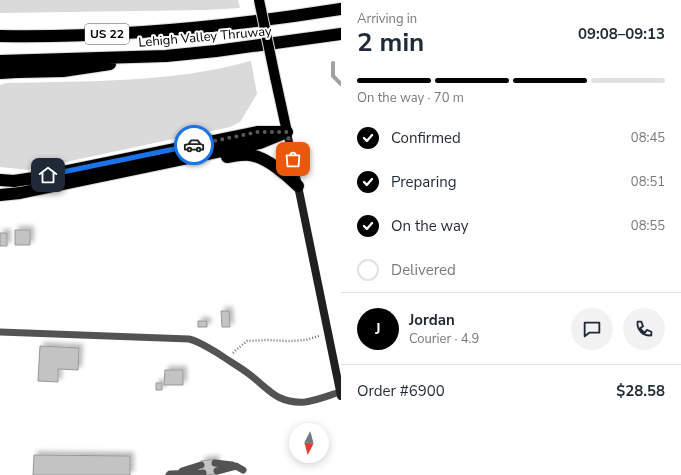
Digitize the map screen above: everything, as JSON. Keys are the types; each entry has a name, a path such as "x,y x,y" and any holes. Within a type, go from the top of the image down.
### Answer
{"highway":[{"name":"Lehigh Valley Thruway","path":"0,36 62,36 164,31 263,20 341,9"},
{"name":"Lehigh Valley Thruway","path":"0,61 166,56 341,34"},
{"path":"0,73 63,71 166,56"},
{"path":"0,180 14,181 34,178 258,132 287,132"},
{"path":"0,195 20,193 260,143 287,132"},
{"path":"174,161 250,155 260,158 274,166 287,175 298,186"}],"main road":[{"path":"259,0 341,394"}],"lane":[{"path":"0,332 189,339 194,340 228,360 251,376 270,392 286,401 306,402 341,394"},
{"path":"215,463 236,466 243,470"},
{"path":"217,471 236,466"},
{"path":"170,474 202,469"}],"path":[{"path":"228,360 236,350 248,341 266,340 289,342 306,340 328,334"}],"shaded area":[{"path":"0,0 238,0 240,8 207,10 0,13"},
{"path":"251,61 257,94 240,122 230,127 28,170 0,167 0,85 6,83 130,80 191,73"}],"building":[{"path":"15,230 30,230 30,245 15,245"},
{"path":"0,233 7,233 7,246 0,246"},
{"path":"221,311 229,311 230,327 222,327"},
{"path":"198,321 207,321 207,327 198,327"},
{"path":"40,346 79,348 78,370 58,369 58,382 38,381"},
{"path":"165,370 183,370 183,385 164,385"},
{"path":"156,383 162,383 162,390 156,390"},
{"path":"34,455 130,456 130,475 33,475"},
{"path":"215,459 217,474 203,475 201,461"}],"waterway":[{"path":"333,63 333,76 341,84"}],"way so far":[{"path":"194,145 258,132 287,132 293,159"}],"route":[{"path":"48,175 194,145"}]}
